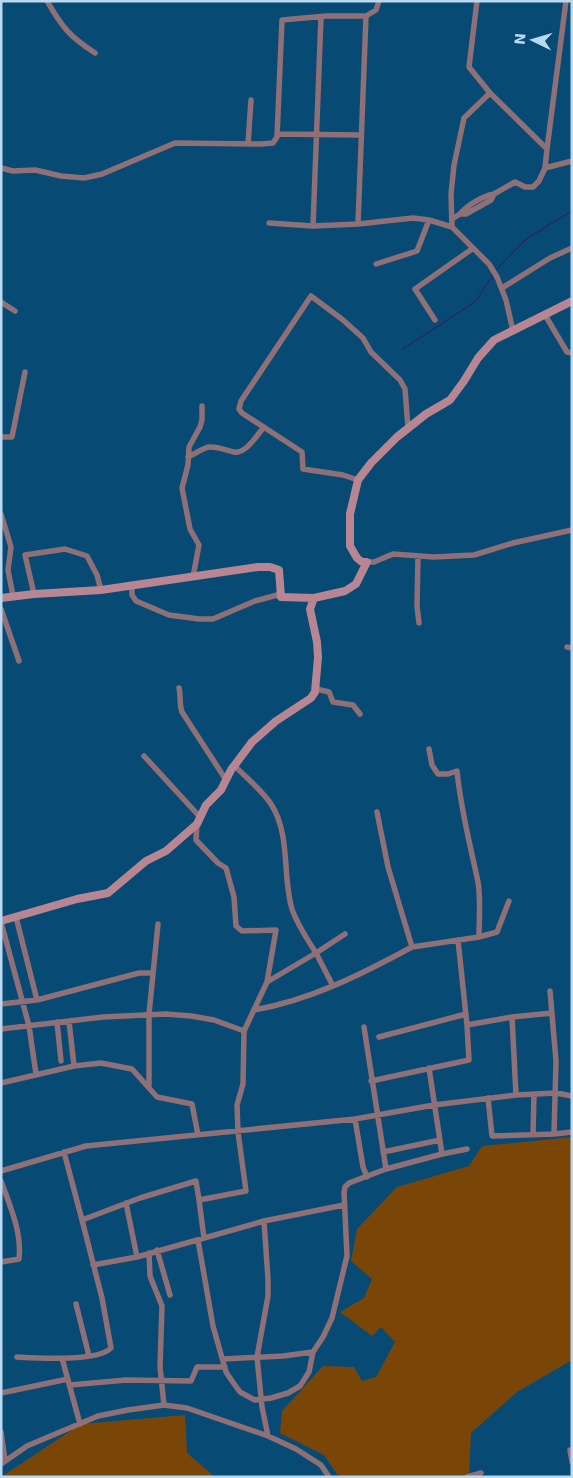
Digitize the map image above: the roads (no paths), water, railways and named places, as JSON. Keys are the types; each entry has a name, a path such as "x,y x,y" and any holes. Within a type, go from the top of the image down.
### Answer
{"street":[{"path":"47,1 62,26 76,41 95,53"},
{"path":"1,168 13,171 34,170 61,176 84,178 102,174 175,143 273,143 277,137 282,20 366,16 376,10 379,1"},
{"path":"476,1 470,67 490,93 547,149"},
{"path":"452,219 460,214 466,214 491,200 494,194 515,182 525,187 533,187 539,181 545,168 566,1"},
{"path":"358,224 366,16"},
{"path":"312,226 321,17"},
{"path":"452,227 454,165 464,118 490,93"},
{"path":"248,144 251,100"},
{"path":"277,134 361,135"},
{"path":"545,168 572,161"},
{"path":"269,223 312,226 358,224 413,218 429,220 452,227 489,264 497,277 502,288 513,331"},
{"path":"376,264 417,251 429,220"},
{"path":"502,288 550,258 572,248"},
{"path":"435,320 415,289 472,249"},
{"path":"358,480 343,475 303,469 302,452 242,413 239,409 239,406 311,296 363,338 371,352 400,380 405,389 408,428"},
{"path":"572,301 494,340 483,352 450,400 426,414 408,428 371,463 358,480 350,514 350,546 357,558 362,562 374,562 393,554 418,556 474,555 513,542 572,530"},
{"path":"1,302 15,311"},
{"path":"544,315 567,352 572,353"},
{"path":"1,437 12,437 25,372"},
{"path":"193,576 199,545 190,529 182,488 190,443 202,420 202,406"},
{"path":"188,457 208,447 223,448 234,452 240,451 264,427"},
{"path":"1,514 11,547 8,570 14,596"},
{"path":"34,594 25,554 64,549 88,556 98,575 101,590"},
{"path":"418,556 419,623"},
{"path":"1,598 101,590 258,567 270,567 279,570 281,597 314,598 345,591 356,584 368,562"},
{"path":"132,586 132,595 136,601 169,615 213,619 255,601 281,594"},
{"path":"199,1200 246,1191 238,1132 237,1105 243,1084 244,1031 268,982 276,930 242,931 236,926 234,898 226,868 218,863 196,840 199,820 206,805 221,790 234,765 252,742 276,721 312,698 316,689 318,665 317,642 310,610 314,598"},
{"path":"1,609 19,661"},
{"path":"179,688 179,702 182,712 226,780"},
{"path":"316,689 329,692 333,702 353,706 360,714"},
{"path":"429,749 432,765 438,774 448,774 457,771 466,833 478,884 479,937"},
{"path":"144,756 199,820"},
{"path":"234,765 271,803 277,816 292,909 302,931 316,952 333,986"},
{"path":"377,812 388,867 412,946"},
{"path":"36,1074 29,1026 1,922 77,899 108,893 146,861 166,851 199,820"},
{"path":"254,1010 311,996 377,966 412,946 479,937 497,932 509,901"},
{"path":"16,917 37,1000"},
{"path":"149,1087 149,1014 158,924"},
{"path":"268,982 346,934"},
{"path":"372,1081 469,1060 458,940"},
{"path":"1,1004 37,1000 139,973 152,973"},
{"path":"550,991 556,1079 554,1134"},
{"path":"467,1025 512,1017 552,1013"},
{"path":"1,1029 149,1014 192,1016 214,1020 244,1031"},
{"path":"380,1037 466,1014"},
{"path":"512,1017 516,1094"},
{"path":"69,1021 74,1066"},
{"path":"57,1022 61,1061"},
{"path":"364,1027 386,1169"},
{"path":"1,1083 74,1066 101,1063 130,1067 157,1097 192,1104 198,1135"},
{"path":"429,1068 442,1154"},
{"path":"1,1171 86,1146 354,1119 434,1105 516,1094 572,1096"},
{"path":"533,1135 534,1094"},
{"path":"488,1098 492,1136 572,1132"},
{"path":"354,1119 363,1167 367,1177"},
{"path":"383,1152 440,1140"},
{"path":"83,1221 140,1198 196,1181 201,1239 213,1326 225,1367 240,1392 255,1400 261,1400 288,1394 300,1386 309,1372 313,1352 332,1318 347,1256 344,1205 345,1187 350,1183 386,1169 467,1149"},
{"path":"17,1357 62,1358 89,1356 108,1351 111,1348 102,1298 64,1152"},
{"path":"1,1181 11,1207 20,1249 19,1259 1,1262"},
{"path":"126,1203 137,1257"},
{"path":"94,1265 137,1257 264,1221 344,1205"},
{"path":"264,1221 268,1296 257,1357 261,1400 268,1436"},
{"path":"157,1250 170,1295"},
{"path":"149,1253 150,1276 162,1306 160,1341 164,1405"},
{"path":"76,1304 89,1356"},
{"path":"223,1359 284,1356 313,1352"},
{"path":"62,1358 80,1424"},
{"path":"1,1393 69,1382 126,1380 191,1381 197,1367 225,1367"},
{"path":"3,1463 27,1446 106,1414 164,1405 187,1408 268,1436 296,1449 321,1465 329,1477"},
{"path":"1,1432 3,1463"},
{"path":"570,1450 572,1462"},
{"path":"467,1477 481,1473"}],"waterway":[{"path":"495,271 526,239 572,211"},
{"path":"403,349 476,301 493,275"}]}
